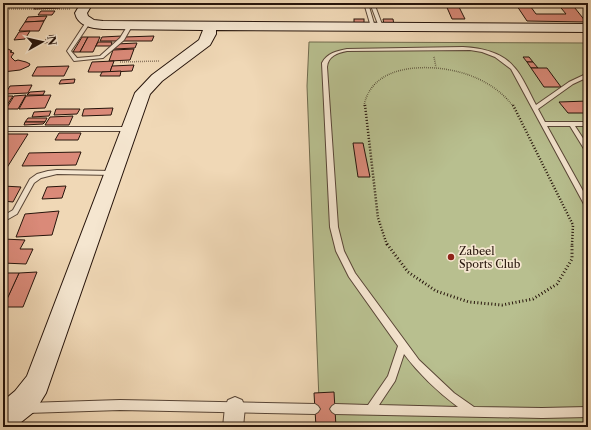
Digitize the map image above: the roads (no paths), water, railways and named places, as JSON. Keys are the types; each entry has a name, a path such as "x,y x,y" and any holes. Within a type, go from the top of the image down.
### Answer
{"street":[{"path":"85,6 81,16 88,23 103,25 588,28"},
{"path":"10,414 32,393 37,384 141,99 147,88 157,78 205,42 209,34 210,26"},
{"path":"233,427 235,407"}],"lane":[{"path":"366,3 377,27"},
{"path":"372,3 377,27"},
{"path":"88,23 69,51 76,60 101,57 122,39 130,26"},
{"path":"472,411 451,396 416,363 352,276 340,251 334,227 324,63 334,53 354,49 463,48 480,50 496,55 509,63 513,68 588,206"},
{"path":"535,108 571,83 588,75"},
{"path":"543,124 588,124"},
{"path":"572,125 588,151"},
{"path":"3,129 129,129"},
{"path":"3,219 15,212 32,181 38,176 57,172 113,173"},
{"path":"371,409 392,378 404,345"},
{"path":"10,414 120,405 315,408"},
{"path":"335,409 542,412 587,410"}],"place":[{"name":"Zabeel Sports Club","path":"451,257"}]}
